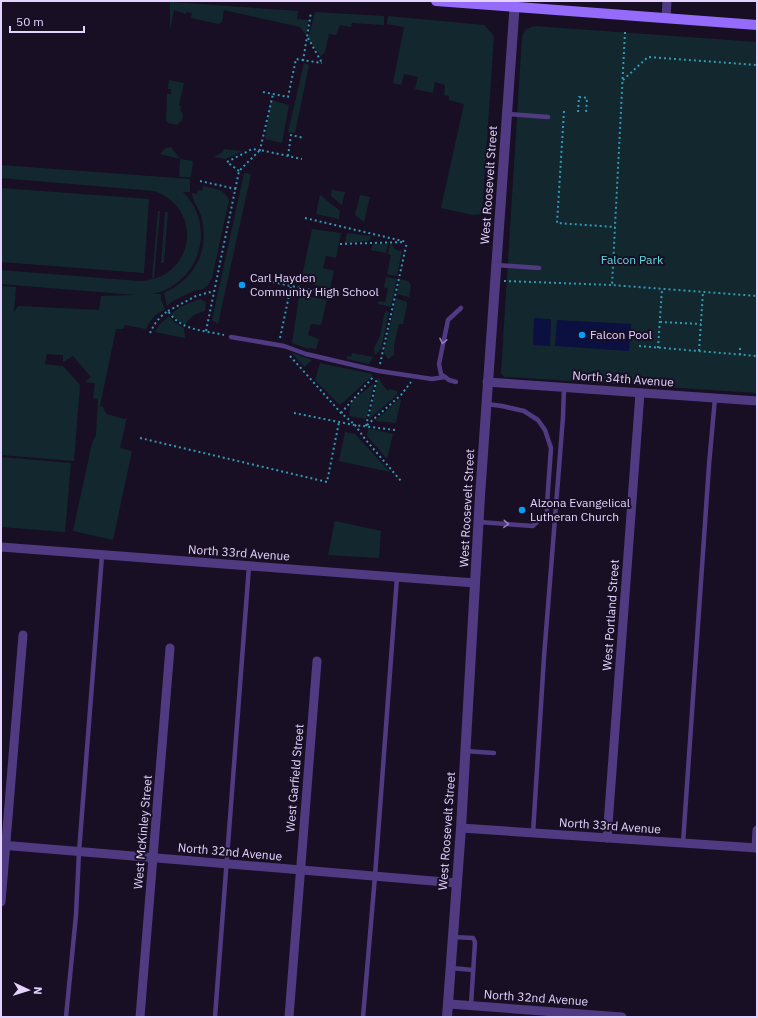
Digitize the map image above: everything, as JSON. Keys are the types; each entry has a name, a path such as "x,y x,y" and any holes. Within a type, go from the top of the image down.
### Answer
{"main road":[{"path":"436,1 515,4 757,25"}],"street":[{"path":"666,18 667,1"},
{"name":"West Roosevelt Street","path":"448,1017 461,828 487,382 515,4"},
{"name":"North 34th Avenue","path":"487,382 757,401"},
{"name":"West Portland Street","path":"607,838 640,393"},
{"name":"North 33rd Avenue","path":"1,547 476,583"},
{"path":"1,902 3,846 23,636"},
{"name":"West McKinley Street","path":"140,1017 170,648"},
{"name":"West Garfield Street","path":"289,1017 317,661"},
{"name":"North 33rd Avenue","path":"461,828 756,848"},
{"path":"756,848 757,830"},
{"name":"North 32nd Avenue","path":"3,846 152,857 457,884"},
{"name":"North 32nd Avenue","path":"448,1004 622,1017"}],"lane":[{"path":"507,114 548,117"},
{"path":"496,265 539,268"},
{"path":"456,382 449,380 441,374 438,364 448,320 461,308"},
{"path":"231,337 280,345 306,354 379,371 432,380 445,377"},
{"path":"533,833 564,387"},
{"path":"683,843 714,398"},
{"path":"479,522 533,526 546,512 547,508 551,448 545,430 538,420 524,411 486,404"},
{"path":"66,1017 76,915 79,852 102,555"},
{"path":"215,1017 249,566"},
{"path":"363,1017 397,577"},
{"path":"465,751 494,753"},
{"path":"453,937 473,938 475,942 471,1006"},
{"path":"451,968 473,970"}],"path":[{"path":"303,61 311,12"},
{"path":"612,286 625,32"},
{"path":"263,92 288,97 296,59 322,63 307,38"},
{"path":"622,81 648,57 757,65"},
{"path":"206,331 239,172 260,150 273,94"},
{"path":"578,112 579,97 587,98 586,113"},
{"path":"564,111 557,223 615,227"},
{"path":"288,156 291,135 304,138"},
{"path":"239,172 227,162 252,149 302,159"},
{"path":"200,181 236,189"},
{"path":"305,218 407,242"},
{"path":"340,244 407,242"},
{"path":"366,426 407,242"},
{"path":"495,281 612,286 757,296"},
{"path":"273,282 331,293"},
{"path":"291,286 280,345 341,412 355,425 401,481"},
{"path":"658,348 662,289"},
{"path":"150,333 162,315 168,311 196,296 214,291"},
{"path":"699,351 703,292"},
{"path":"168,311 173,319 183,326 231,337"},
{"path":"660,322 701,324"},
{"path":"639,346 757,356"},
{"path":"740,347 740,354"},
{"path":"341,412 379,371"},
{"path":"366,426 400,395 415,377"},
{"path":"294,413 355,425 395,430"},
{"path":"140,438 328,482 339,422"}],"green space":[{"path":"170,2 298,11 297,19 308,20 306,35 300,27 224,10 222,22 219,24 191,18 192,13 186,12 186,14 174,10 170,30"},
{"path":"315,12 384,16 384,25 352,23 351,27 340,25 336,35 329,34 325,52 321,56 308,39"},
{"path":"388,16 484,25 494,36 482,214 473,215 441,208 464,104 449,100 449,96 444,95 445,85 435,82 433,93 415,89 418,77 404,74 401,85 393,83 404,27 387,24"},
{"name":"Falcon Park","path":"534,26 757,42 757,393 504,377 501,373 522,37 525,30"},
{"path":"304,63 309,65 295,133 288,132"},
{"path":"169,80 184,83 179,105 183,115 182,120 177,125 168,123 166,120 167,94 171,94 171,89 168,89"},
{"path":"271,100 289,105 282,143 265,139"},
{"path":"171,147 180,159 160,154 166,148"},
{"path":"224,149 243,151 225,159 214,157 223,152"},
{"path":"180,159 193,161 191,177 180,177"},
{"path":"1,165 190,179 190,192 183,192 192,203 198,214 201,227 201,240 198,253 193,264 185,275 173,286 153,294 161,294 161,299 165,310 151,320 146,329 125,325 123,329 116,329 100,406 103,407 106,414 125,419 127,417 120,448 132,451 113,540 73,531 92,443 96,435 98,399 93,398 95,383 85,382 91,377 73,356 63,362 63,355 47,354 45,364 63,366 80,385 74,461 1,455 1,286 16,287 14,313 18,306 99,310 101,296 136,295 1,284 1,270 138,281 157,278 171,269 181,257 186,243 187,227 181,213 171,200 154,191 1,178"},
{"path":"244,173 251,174 218,324 212,320"},
{"path":"203,186 221,191 229,200 212,278 208,285 203,289 193,291 171,302 167,306 164,293 185,279 198,262 202,251 204,240 201,216 193,199 192,193 197,194 198,190 202,191"},
{"path":"1,188 149,199 144,273 1,262"},
{"path":"332,190 345,192 342,205 331,196"},
{"path":"320,195 340,211 339,219 316,214"},
{"path":"360,195 370,197 364,222 355,215"},
{"path":"158,211 160,211 154,278 152,278"},
{"path":"165,212 168,212 164,263 161,263"},
{"path":"312,229 341,233 336,258 326,256 323,268 334,271 330,289 301,281"},
{"path":"347,233 371,236 369,241 345,243"},
{"path":"373,244 388,244 386,253 371,250"},
{"path":"390,244 392,244 396,250 402,251 397,276 387,274 391,255 388,254"},
{"path":"386,277 397,279 391,307 378,304 379,301 385,302 388,289 384,287"},
{"path":"400,279 408,281 411,285 409,297 397,294"},
{"path":"302,295 327,300 321,325 311,324 308,335 319,339 316,349 309,349 292,343 299,297"},
{"path":"396,298 407,302 407,305 403,324 399,324 394,345 394,355 388,359 384,353"},
{"path":"200,299 206,302 205,311 194,316 185,325 171,314 182,306"},
{"path":"385,311 389,312 381,349 375,355 374,348 380,336"},
{"path":"169,316 174,322 184,328 185,338 155,332 159,325"},
{"path":"291,352 312,360 304,367"},
{"path":"352,353 373,357 369,364 347,359 347,356 351,357"},
{"path":"320,363 372,374 372,376 340,405 315,380"},
{"path":"378,378 388,391 390,389 397,391 397,395 369,419"},
{"path":"374,383 366,419 349,416 351,402"},
{"path":"399,399 401,400 396,423 375,421"},
{"path":"368,428 393,434 387,459 367,436"},
{"path":"345,432 355,434 390,472 339,461"},
{"path":"1,457 71,463 65,532 1,527"},
{"path":"335,521 381,531 379,558 328,555"}],"shaded area":[{"path":"534,318 551,319 550,346 533,345"},
{"path":"557,320 631,324 629,351 555,346"}],"place":[{"name":"Carl Hayden Community High School","path":"242,285"},
{"name":"Falcon Pool","path":"582,335"},
{"name":"Alzona Evangelical Lutheran Church","path":"522,510"}]}
